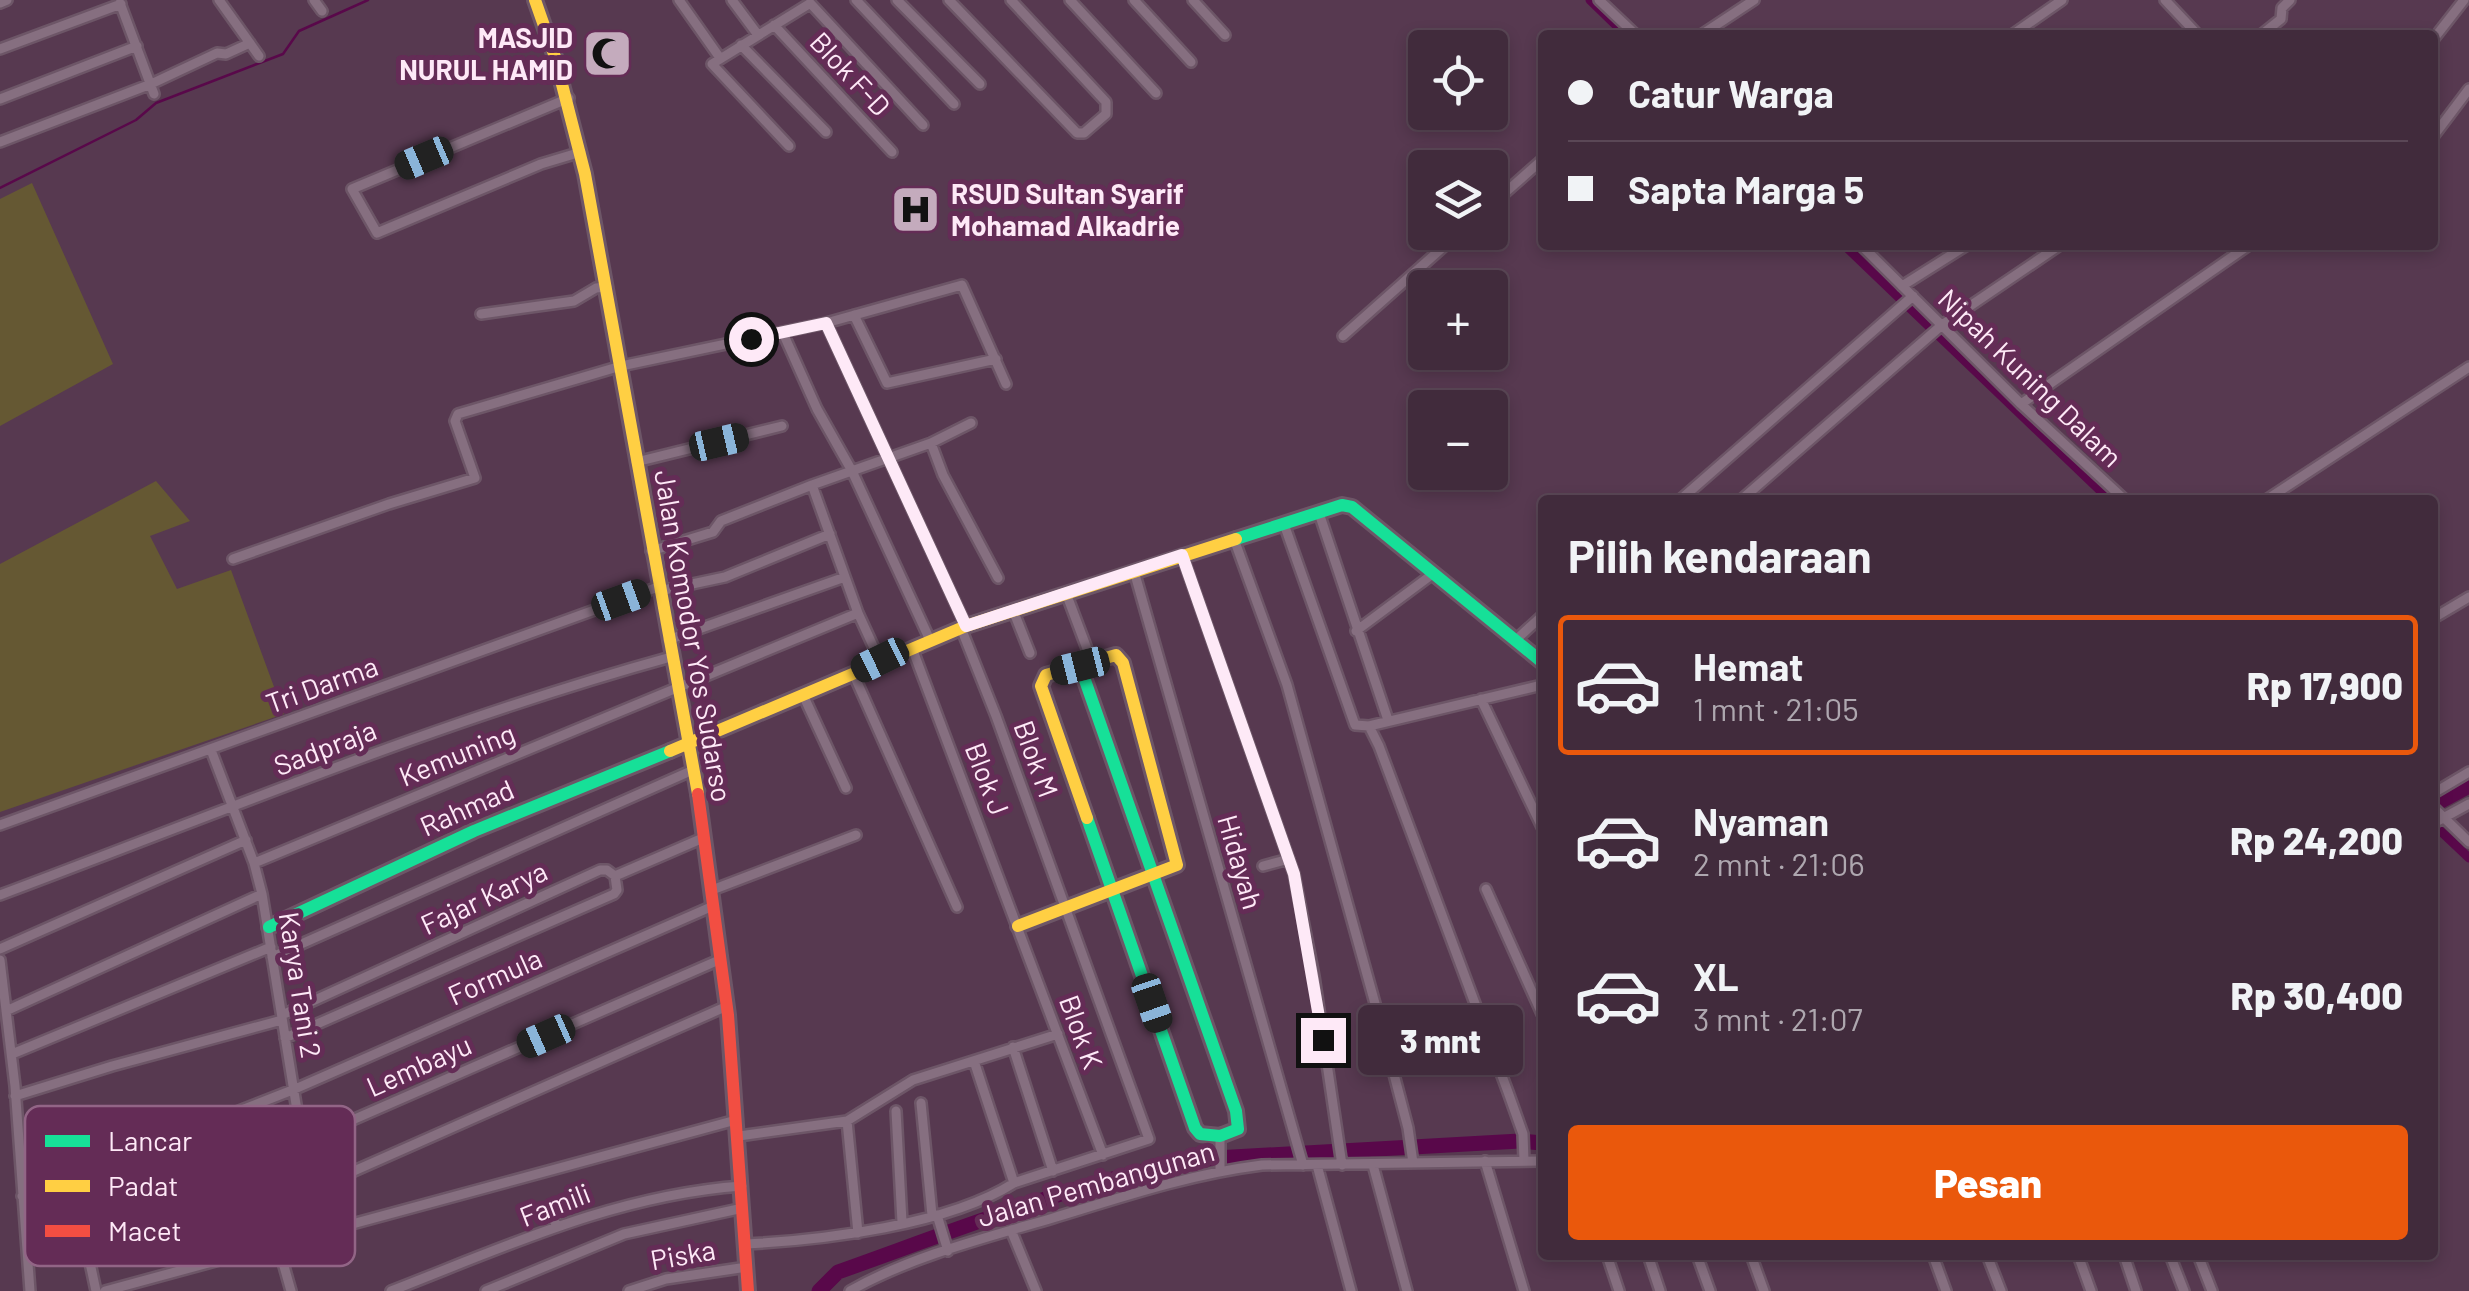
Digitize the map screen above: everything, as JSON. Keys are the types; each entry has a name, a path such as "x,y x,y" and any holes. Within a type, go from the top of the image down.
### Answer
{"street":[{"path":"0,3 7,0"},
{"path":"218,0 258,56"},
{"path":"314,0 322,11"},
{"name":"Jalan Komodor Yos Sudarso","path":"535,0 569,98 689,743 712,890 739,1136 748,1291"},
{"path":"679,0 720,58"},
{"path":"732,0 758,35"},
{"path":"856,0 954,104"},
{"path":"897,0 980,84"},
{"path":"949,0 1077,133 1084,133 1106,114 1106,102 1011,0"},
{"path":"1070,0 1156,92"},
{"path":"1134,0 1192,62"},
{"path":"1193,0 1225,34"},
{"path":"1600,0 1631,30"},
{"path":"1709,30 1754,0"},
{"path":"2019,30 2062,0"},
{"path":"2165,0 2193,30"},
{"path":"2267,30 2281,19 2282,8 2290,0"},
{"path":"2438,33 2464,0"},
{"path":"0,49 120,2 152,89"},
{"path":"789,146 713,66 811,2 923,125"},
{"name":"Blok F-D","path":"774,26 892,152"},
{"path":"0,142 152,89 216,53 226,54 250,43"},
{"path":"742,45 826,132"},
{"path":"0,99 137,46"},
{"path":"2438,130 2469,89"},
{"path":"569,98 352,189 378,234 541,164 580,152"},
{"path":"1508,190 1538,164"},
{"path":"1342,336 1440,250"},
{"name":"Nipah Kuning Dalam","path":"1871,250 1941,326 2120,495"},
{"path":"1902,286 1960,250"},
{"path":"1747,495 1941,326 2053,250"},
{"path":"2022,404 2242,250"},
{"path":"234,559 475,478 456,415 621,366 826,323 962,285 1006,384"},
{"path":"481,314 574,300 607,286"},
{"path":"1686,495 1913,296"},
{"path":"854,316 887,383 996,359"},
{"name":"Blok M","path":"826,323 890,456 964,627 1148,1140 1103,1154"},
{"path":"784,332 816,410 852,471 930,640"},
{"path":"2274,495 2469,367"},
{"path":"652,552 713,532 721,521 972,423"},
{"path":"636,462 782,426"},
{"path":"931,442 998,578"},
{"path":"812,485 858,613 880,660"},
{"path":"1388,720 1319,513 1352,506 1538,659"},
{"name":"Rahmad","path":"269,927 474,831 804,697 930,640 1319,513"},
{"path":"1284,524 1350,719 1356,726 1538,687"},
{"name":"Tri Darma","path":"0,825 659,589 726,577 830,534"},
{"path":"1234,539 1287,685 1410,1136 1412,1159"},
{"path":"1182,555 1289,859 1314,976 1341,1162"},
{"name":"Hidayah","path":"1134,571 1302,1161"},
{"path":"1356,631 1434,573"},
{"path":"668,640 846,577"},
{"path":"1018,926 1066,906 1113,890 1152,876 1175,868 1177,862 1123,663 1116,656 1086,664 1046,675 1040,686 1113,890 1195,1128 1200,1134 1219,1140 1238,1130 1236,1111 1152,876 1086,664 1066,593"},
{"path":"2438,615 2469,596"},
{"path":"1013,610 1030,653"},
{"name":"Kemuning","path":"254,862 858,613"},
{"path":"1520,636 1538,620"},
{"name":"Blok J","path":"912,648 1018,926"},
{"name":"Sadpraja","path":"0,895 421,736 671,657"},
{"path":"854,673 957,906"},
{"path":"804,697 846,788"},
{"path":"1481,698 1538,819"},
{"path":"1368,726 1380,746 1522,1134 1524,1156"},
{"name":"Karya Tani 2","path":"211,750 254,862 262,894 298,1106"},
{"path":"12,1054 272,952 692,770"},
{"path":"2438,790 2469,772"},
{"path":"2469,804 2438,816 2469,842"},
{"path":"712,890 856,835"},
{"name":"Fajar Karya","path":"15,1096 282,1018 600,870 615,876 703,838"},
{"path":"0,949 246,840"},
{"path":"1263,866 1289,859"},
{"path":"285,1038 614,894 615,876"},
{"path":"1486,890 1538,1005"},
{"path":"6,1011 262,894"},
{"name":"Formula","path":"252,1106 714,906"},
{"name":"Blok K","path":"1018,926 1103,1154"},
{"path":"0,960 12,1054 25,1232"},
{"name":"Lembayu","path":"355,1119 719,960"},
{"path":"355,1170 725,1007"},
{"path":"739,1136 847,1121 913,1080 1058,1034"},
{"path":"1012,1047 1053,1171"},
{"path":"974,1061 1014,1183"},
{"path":"921,1102 934,1215 947,1246"},
{"path":"896,1111 902,1222"},
{"path":"355,1224 736,1120"},
{"path":"847,1121 858,1233"},
{"path":"1219,1140 1220,1166"},
{"path":"746,1244 858,1233 934,1215 1103,1154"},
{"name":"Jalan Pembangunan","path":"850,1291 947,1246 1220,1166 1302,1161 1318,1165 1412,1159 1485,1161 1524,1156 1538,1160"},
{"path":"1485,1161 1524,1291"},
{"path":"1373,1164 1407,1291"},
{"path":"1318,1165 1351,1291"},
{"name":"Famili","path":"391,1291 628,1203 690,1190 742,1186"},
{"path":"486,1291 624,1234 743,1208"},
{"path":"549,1209 557,1227"},
{"path":"1011,1230 1035,1291"},
{"path":"1609,1260 1619,1291"},
{"path":"1650,1260 1660,1291"},
{"path":"1700,1260 1710,1291"},
{"path":"1753,1260 1764,1291"},
{"path":"1935,1260 1946,1291"},
{"path":"1990,1260 2001,1291"},
{"path":"2080,1260 2090,1291"},
{"path":"2126,1260 2136,1291"},
{"path":"2172,1260 2184,1291"},
{"path":"2200,1260 2212,1291"},
{"path":"28,1266 30,1291"},
{"path":"91,1266 96,1291"},
{"path":"104,1291 136,1287 207,1266"},
{"path":"283,1266 290,1291"},
{"name":"Piska","path":"629,1291 666,1279 747,1267"}],"shaded area":[{"path":"32,183 113,364 0,426 0,199"},
{"path":"156,481 190,521 150,536 177,589 231,570 284,714 0,812 0,564"}],"waterway":[{"path":"0,188 136,120 156,103 283,54 299,31 368,0"},
{"path":"1590,0 1621,30"},
{"path":"1849,250 2105,495"},
{"path":"2438,803 2469,786"},
{"path":"2438,829 2469,858"},
{"path":"819,1291 838,1272 972,1224 1107,1180 1198,1159 1538,1143"}],"traffic: fast":[{"path":"1236,539 1342,505 1352,507 1538,659"},
{"path":"1080,666 1236,1111 1238,1129 1220,1136 1200,1134 1195,1128 1087,818"},
{"path":"269,927 474,831 670,751"}],"traffic: slow":[{"path":"535,0 555,57 585,174 698,794"},
{"path":"670,751 966,626 1236,539"},
{"path":"1018,926 1177,865 1123,663 1116,655 1046,675 1041,686 1087,818"}],"traffic: jam":[{"path":"698,794 728,1015 748,1291"}],"place":[{"name":"MASJID NURUL HAMID","path":"608,54"},
{"name":"RSUD Sultan Syarif Mohamad Alkadrie","path":"916,210"}],"route":[{"path":"751,339 826,323 966,626 1182,555 1294,874 1323,1040"}]}
